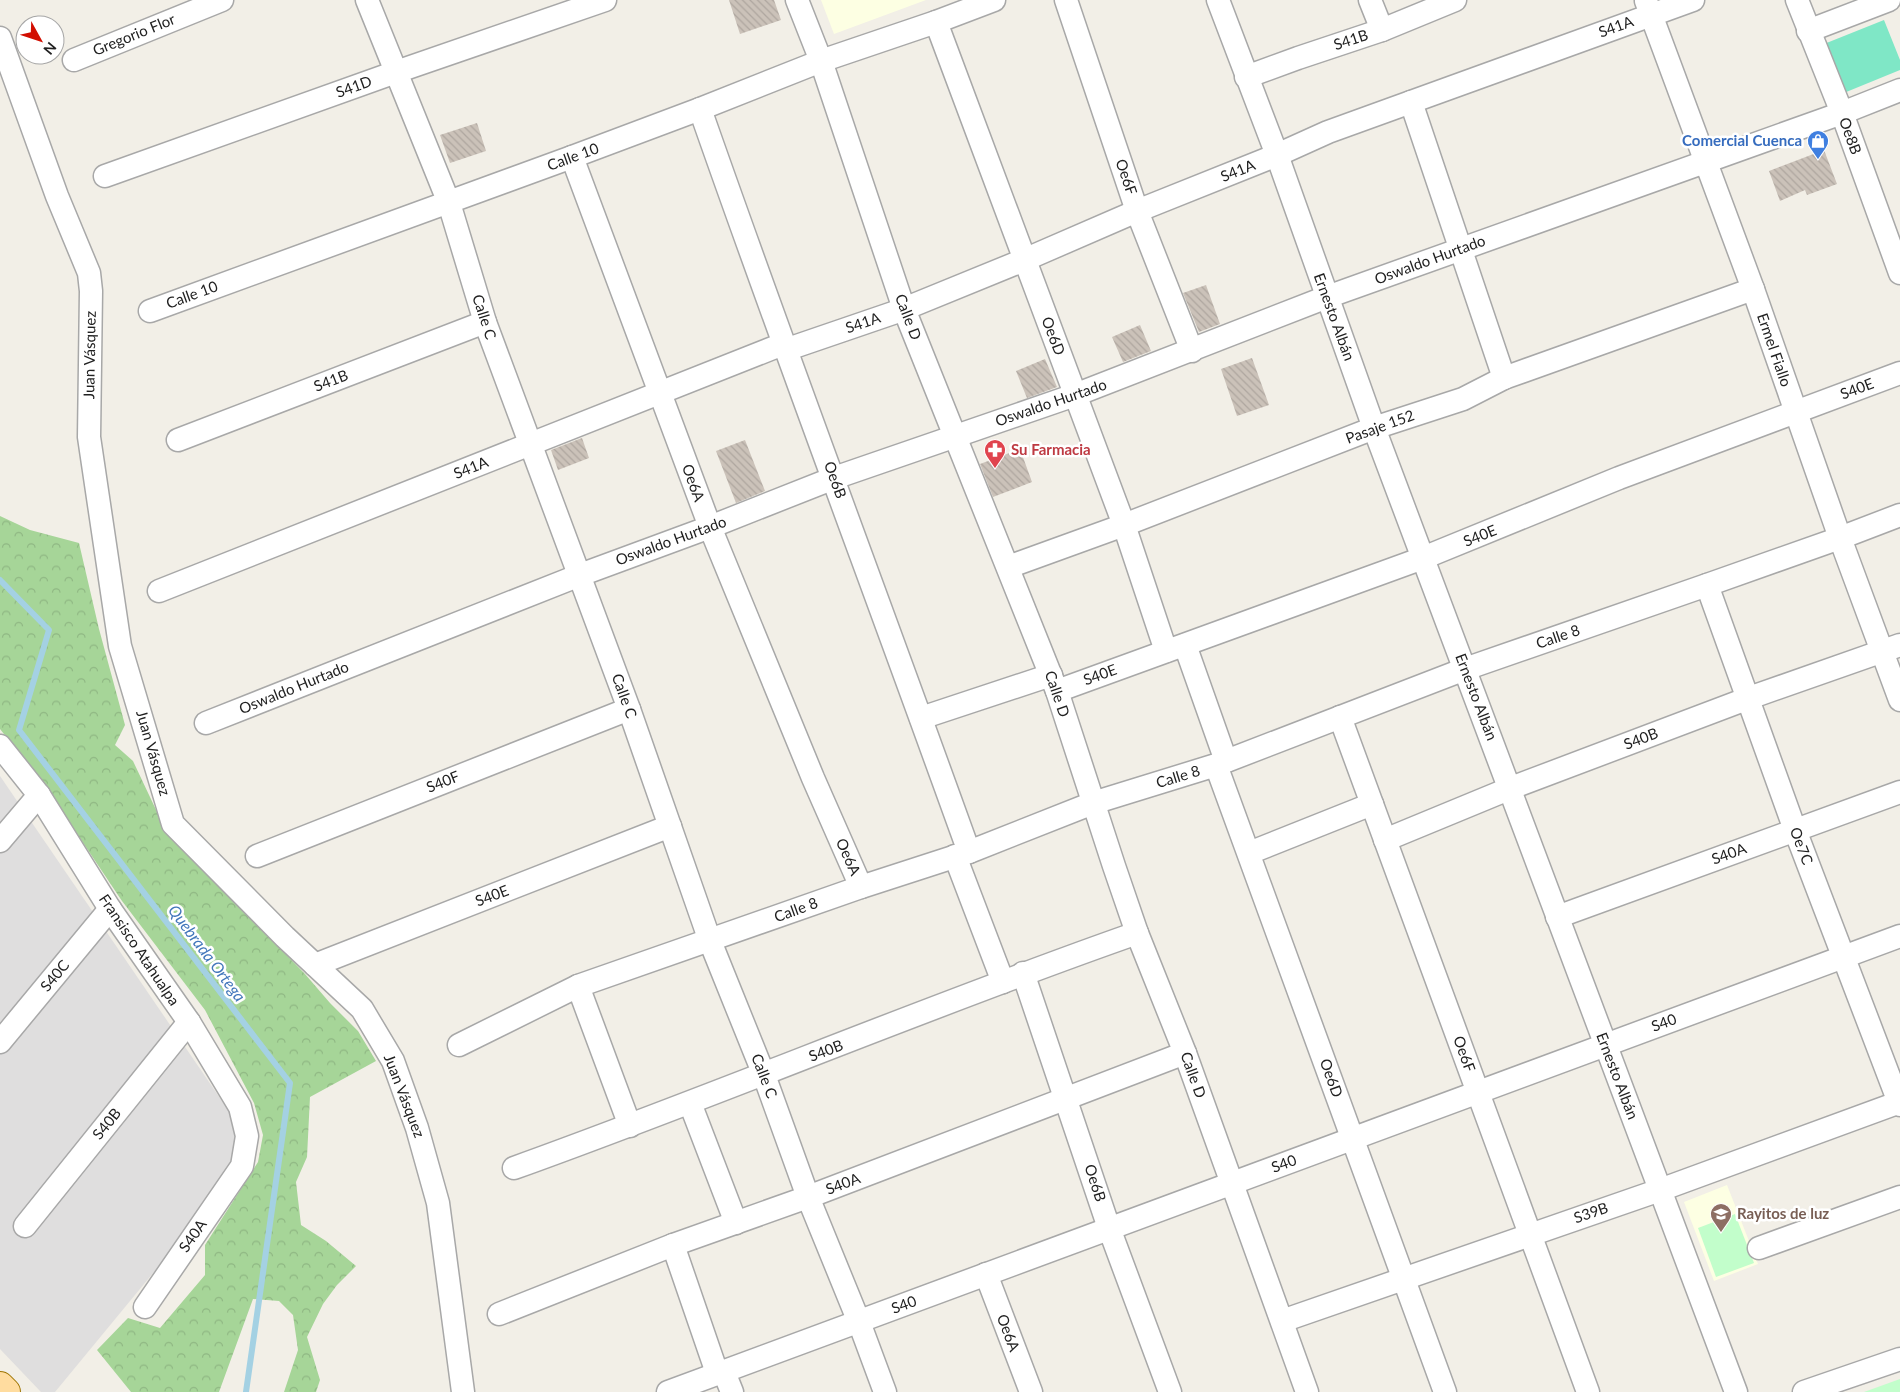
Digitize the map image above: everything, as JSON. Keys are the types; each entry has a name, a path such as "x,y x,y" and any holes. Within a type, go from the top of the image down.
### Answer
{"main road":[{"path":"0,1386 6,1392"}],"street":[{"name":"Gregorio Flor","path":"74,60 222,0"},
{"name":"Calle C","path":"367,0 449,203 485,322 629,709 710,941 764,1075 808,1197 859,1322 884,1392"},
{"name":"S41D","path":"105,176 604,0"},
{"name":"Calle D","path":"796,0 821,61 904,309 1054,683 1138,932 1186,1053 1307,1392"},
{"name":"Calle 10","path":"150,311 449,203 700,109 821,61 994,0"},
{"name":"Oe6F","path":"1066,0 1137,211 1192,351"},
{"name":"Ernesto Albán","path":"1218,0 1277,155 1374,428 1511,788 1736,1392"},
{"path":"1370,0 1382,30"},
{"name":"S41B","path":"1246,77 1382,30 1455,0"},
{"name":"S41A","path":"159,591 660,392 784,347 904,309 1137,211 1277,155 1328,132 1411,102 1648,7 1693,0"},
{"name":"Oe8B","path":"1797,0 1842,113 1900,273"},
{"path":"1808,31 1889,0"},
{"name":"Ermel Fiallo","path":"1648,7 1706,160 1840,538 1891,648 1900,700"},
{"name":"Oe6D","path":"936,22 1124,525 1176,648 1221,763 1249,853 1445,1392"},
{"name":"Juan Vásquez","path":"0,38 57,196 89,273 91,291 89,437 120,646 173,824 285,937 362,1009 393,1062 417,1128 438,1204 463,1392"},
{"name":"Oswaldo Hurtado","path":"206,723 580,575 710,527 834,478 1075,395 1327,297 1842,113 1900,90"},
{"path":"1411,102 1504,378"},
{"name":"Oe6B","path":"700,109 784,347 834,478 921,718 962,854 1013,978 1067,1098 1109,1228 1170,1392"},
{"name":"Oe6A","path":"572,157 710,527 813,778 861,887"},
{"name":"Pasaje 152","path":"1008,567 1124,525 1374,428 1463,399 1504,378 1753,290"},
{"name":"S41B","path":"178,440 485,322"},
{"name":"S40E","path":"921,718 1176,648 1424,558 1619,478 1900,373"},
{"name":"Calle 8","path":"458,1045 578,986 861,887 962,854 1093,803 1221,763 1465,669 1840,538 1900,514"},
{"name":"Oe7C","path":"1707,585 1795,830 1900,1103"},
{"name":"S40B","path":"1385,840 1511,788 1749,698 1891,648"},
{"name":"S40F","path":"257,856 629,709"},
{"name":"Oe6F","path":"1340,717 1588,1392"},
{"name":"Fransisco Atahualpa","path":"0,746 39,795 110,909 189,1022 240,1107 247,1136 242,1166"},
{"name":"S40A","path":"1558,916 1900,792"},
{"path":"0,841 39,795"},
{"path":"1249,853 1372,804"},
{"name":"S40E","path":"315,965 670,826"},
{"name":"S40C","path":"0,1042 110,909"},
{"name":"S40B","path":"514,1168 630,1126 1013,978 1138,932"},
{"name":"S40","path":"668,1392 724,1379 859,1322 986,1274 1900,936"},
{"path":"578,986 630,1126"},
{"name":"S40B","path":"25,1226 189,1022"},
{"name":"S40A","path":"499,1314 673,1245 808,1197 1186,1053"},
{"path":"690,1103 736,1223"},
{"name":"S39B","path":"1282,1321 1660,1190 1900,1103"},
{"name":"S40A","path":"145,1307 242,1166"},
{"path":"1759,1248 1900,1197"},
{"path":"673,1245 724,1379"},
{"name":"Oe6A","path":"986,1274 1031,1392"},
{"path":"1804,1392 1900,1359"}],"shaded area":[{"path":"821,0 926,0 834,34"},
{"path":"0,776 237,1123 233,1176 55,1392 41,1392 0,1349"},
{"name":"Rayitos de luz","path":"1727,1185 1758,1264 1714,1281 1684,1202"}],"green space":[{"path":"1884,20 1900,60 1900,70 1834,97 1814,48"},
{"path":"0,516 30,530 79,543 99,629 125,725 115,745 133,761 166,831 358,1031 376,1061 310,1097 307,1157 296,1182 301,1225 326,1241 356,1266 337,1285 323,1304 307,1337 320,1380 316,1392 284,1392 298,1350 293,1315 279,1301 253,1299 219,1392 131,1392 97,1350 128,1318 160,1328 205,1275 205,1245 258,1162 263,1135 254,1103 205,1010 122,901 47,789 0,729"},
{"path":"1735,1214 1754,1263 1716,1277 1698,1228"},
{"path":"1900,1379 1900,1392 1864,1392"}],"building":[{"path":"729,0 774,0 781,20 740,34"},
{"path":"477,123 486,151 450,163 440,135"},
{"path":"1824,150 1837,184 1807,195 1805,190 1780,201 1769,171"},
{"path":"1206,285 1220,324 1199,332 1183,293"},
{"path":"1140,325 1151,351 1123,362 1112,337"},
{"path":"1252,358 1269,405 1237,416 1221,369"},
{"path":"1045,359 1057,387 1027,398 1016,371"},
{"path":"582,438 589,458 558,470 551,450"},
{"path":"745,440 765,491 736,503 716,451"},
{"path":"1020,449 1032,482 993,497 980,464"}],"waterway":[{"name":"Quebrada Ortega","path":"0,580 49,630 19,730 290,1083 246,1392"}],"place":[{"name":"Comercial Cuenca","path":"1818,160"},
{"name":"Su Farmacia","path":"995,469"},
{"name":"Rayitos de luz","path":"1721,1233"}]}
